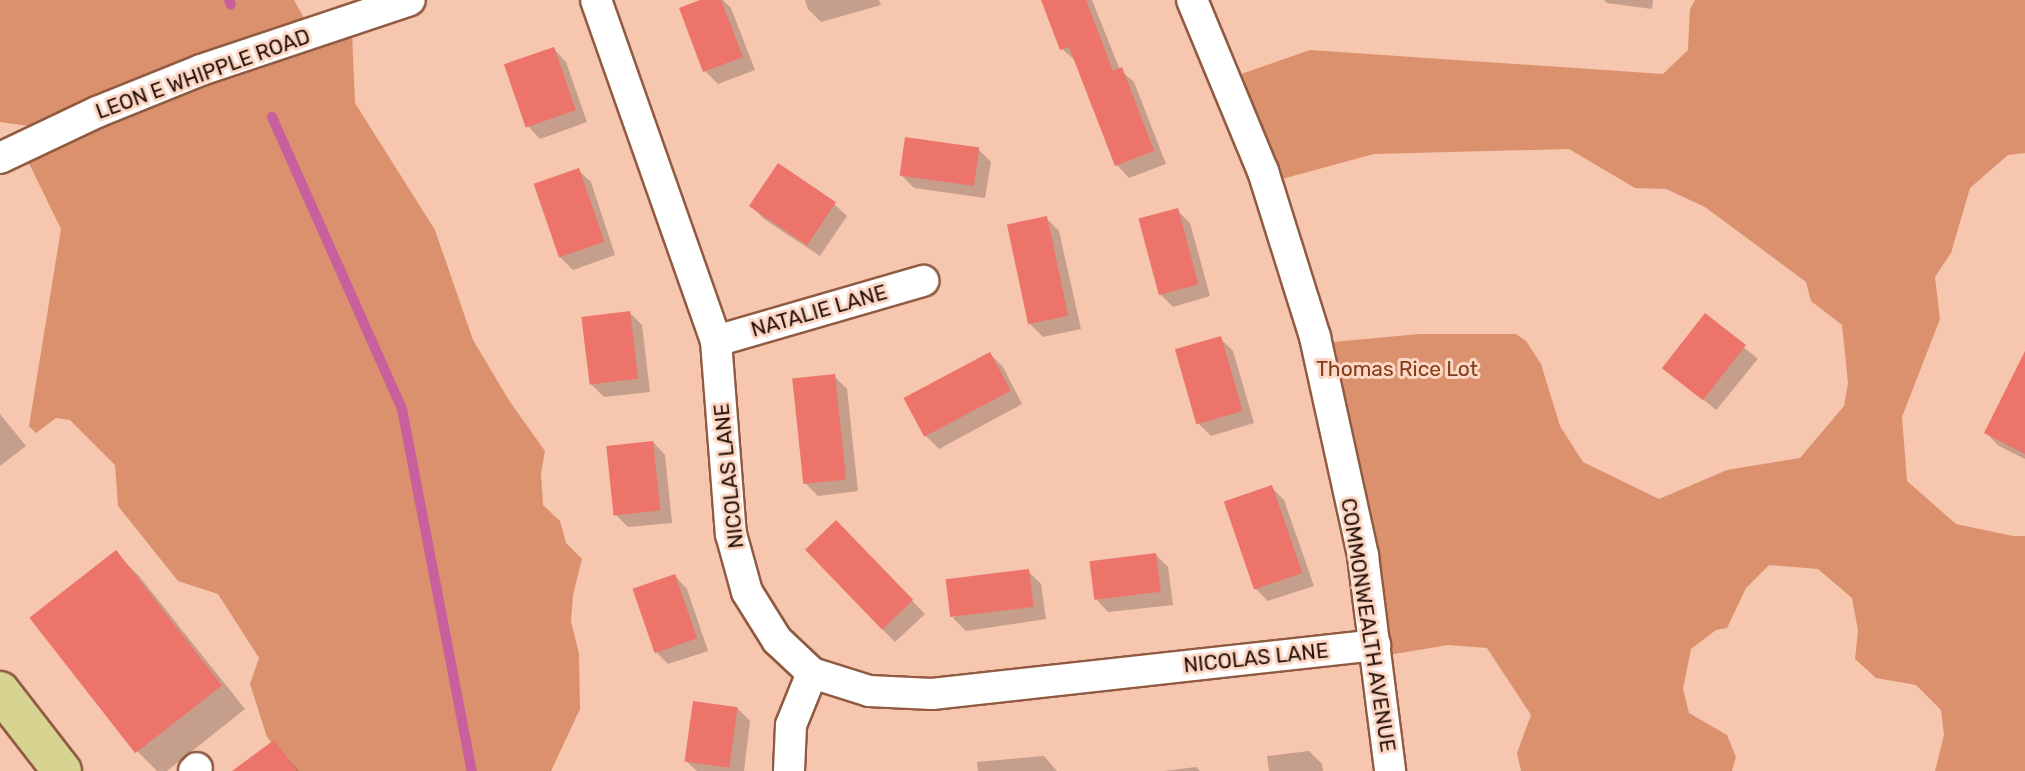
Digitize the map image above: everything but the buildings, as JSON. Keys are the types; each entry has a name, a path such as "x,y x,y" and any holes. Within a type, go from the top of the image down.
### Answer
{"main road":[{"path":"0,691 62,771"}],"street":[{"name":"LEON E WHIPPLE ROAD","path":"0,158 97,112 201,70 410,0"},
{"name":"NICOLAS LANE","path":"596,0 716,341 731,534 747,592 777,640 812,673 869,691 932,694 1375,645"},
{"name":"COMMONWEALTH AVENUE","path":"1192,0 1263,171 1315,337 1363,556 1391,771"},
{"name":"NATALIE LANE","path":"716,341 923,281"},
{"path":"789,771 791,725 812,673"}],"green space":[{"path":"0,0 294,0 305,20 351,8 355,103 435,230 473,340 510,402 545,451 541,473 543,505 560,521 566,543 582,559 573,595 571,621 579,654 580,709 551,771 294,771 267,737 250,684 259,658 218,594 178,581 118,506 115,465 70,420 56,418 36,433 29,426 61,229 21,147 50,129 0,122"},
{"name":"Thomas Rice Lot","path":"1695,0 2025,0 2025,153 2008,155 1970,188 1951,253 1935,277 1940,319 1902,417 1907,481 1956,524 2025,536 2025,771 1935,771 1944,735 1941,710 1916,685 1876,678 1855,659 1858,630 1852,598 1818,569 1769,565 1746,588 1727,628 1716,630 1691,649 1683,689 1689,713 1727,735 1736,757 1732,771 1521,771 1517,753 1531,715 1487,648 1448,645 1377,657 1324,358 1337,355 1333,342 1419,334 1516,334 1526,341 1541,364 1560,426 1583,462 1659,499 1727,470 1800,458 1844,406 1848,383 1842,325 1811,301 1806,282 1705,207 1666,189 1635,188 1569,149 1374,154 1267,183 1224,80 1310,50 1663,74 1688,50 1690,9"}],"waterway":[{"path":"229,0 231,5"},
{"path":"272,117 402,409 472,771"}]}
